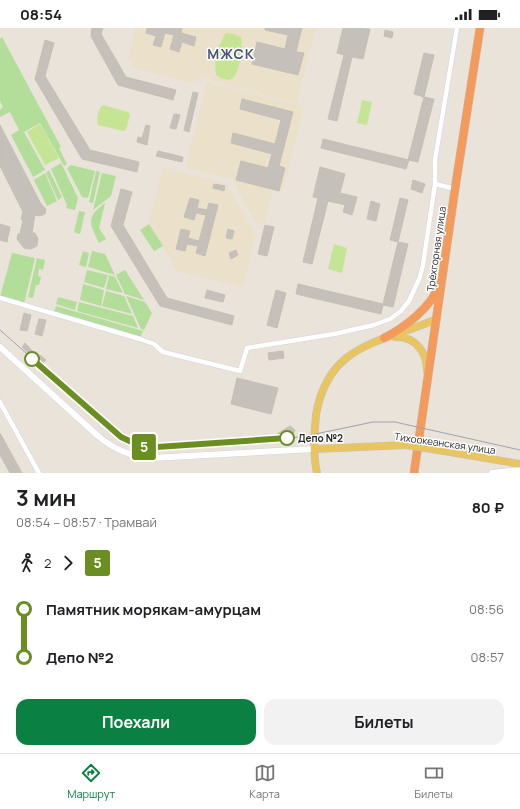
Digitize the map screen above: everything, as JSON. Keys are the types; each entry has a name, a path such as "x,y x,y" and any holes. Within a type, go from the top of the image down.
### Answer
{"highway":[{"name":"Трёхгорная улица","path":"414,473 480,28"},
{"path":"384,338 402,329 432,299 438,288 446,255"}],"main road":[{"path":"316,473 315,449 317,409 326,382 335,368 347,356 362,347 437,319"},
{"path":"384,338 407,338 420,348 427,364 426,394"},
{"name":"Тихоокеанская улица","path":"0,347 98,436 108,444 129,455 152,458 406,445 444,450 520,464"},
{"path":"492,473 520,470"}],"street":[{"path":"0,298 140,339 154,344 163,352 240,371 247,348 334,334 374,325 390,319 401,311 409,301 420,277 435,184 435,160 457,28"},
{"path":"435,184 455,189"},
{"path":"0,402 39,473"}],"shaded area":[{"path":"136,28 223,28 211,75 190,83 135,68 128,57"},
{"path":"224,28 316,28 297,103 210,81"},
{"path":"207,82 304,106 282,193 273,191 264,224 254,221 232,179 185,168"},
{"path":"163,167 227,184 256,235 243,287 177,271 149,222"}],"green space":[{"path":"226,33 241,37 242,41 237,72 231,79 227,80 217,76 215,66 221,42"},
{"path":"2,37 61,147 59,148 67,164 64,166 40,123 24,132 45,170 33,177 11,135 19,130 10,112 0,117 0,110 3,107 0,101 0,39"},
{"path":"362,100 372,102 367,125 357,123"},
{"path":"103,105 128,112 130,115 126,130 123,131 98,125 98,114"},
{"path":"40,124 59,158 45,165 27,132"},
{"path":"61,163 78,198 75,210 66,208 67,205 51,169"},
{"path":"71,165 95,171 88,198 82,197 67,168"},
{"path":"49,170 62,197 58,200 46,173"},
{"path":"96,171 100,172 93,203 89,202"},
{"path":"45,173 57,201 47,206 34,180"},
{"path":"102,173 116,176 111,196 93,210"},
{"path":"105,203 99,228 106,239 99,243 91,221 94,213"},
{"path":"79,211 85,212 80,234 74,232"},
{"path":"149,224 163,246 154,251 140,230"},
{"path":"334,244 347,248 342,273 328,269"},
{"path":"83,251 89,253 86,267 79,265"},
{"path":"92,251 105,254 115,275 88,267"},
{"path":"12,253 35,258 24,304 0,297"},
{"path":"37,258 45,260 43,270 39,269 38,276 41,277 39,285 36,285 33,298 28,297"},
{"path":"87,270 108,275 104,288 84,282"},
{"path":"125,270 144,300 125,294 116,275"},
{"path":"109,275 115,277 123,293 106,289"},
{"path":"83,284 104,290 101,306 80,300"},
{"path":"106,291 124,296 132,314 102,306"},
{"path":"126,296 145,302 152,313 144,330 141,329"},
{"path":"58,297 77,302 75,310 56,304"},
{"path":"79,302 133,316 138,328 77,311"},
{"path":"56,306 143,331 140,338 54,313"}],"building":[{"path":"92,28 103,28 101,34 126,77 176,90 173,100 118,85 91,36"},
{"path":"147,28 182,28 181,33 196,37 194,46 182,42 179,52 170,49 174,35 165,33 161,47 153,45 156,36 146,33"},
{"path":"265,28 302,28 296,52 304,53 298,75 252,64 257,42 285,49 288,35 265,30"},
{"path":"343,28 370,29 363,59 352,57 337,121 328,119 344,55 337,53"},
{"path":"385,30 393,32 392,38 384,36"},
{"path":"45,40 54,43 45,76 90,150 139,162 137,172 82,159 35,79"},
{"path":"424,53 434,55 424,97 414,94"},
{"path":"193,92 198,93 189,132 184,130"},
{"path":"424,97 434,99 418,162 408,160"},
{"path":"242,99 293,112 279,166 285,168 279,191 236,180 241,161 268,168 272,154 231,143 233,133 275,144 281,120 240,109"},
{"path":"174,114 180,115 176,129 170,128"},
{"path":"0,125 41,204 46,209 45,214 40,216 35,215 32,233 35,233 38,239 37,246 31,249 24,248 17,239 18,234 20,234 23,212 0,166"},
{"path":"146,125 150,126 147,145 137,142 138,137 142,138"},
{"path":"323,139 409,160 406,169 321,148"},
{"path":"158,151 183,157 182,162 156,156"},
{"path":"320,167 345,174 340,193 357,197 352,215 343,212 345,205 328,201 312,264 303,262 318,198 313,197"},
{"path":"413,180 425,184 422,193 411,189"},
{"path":"214,184 225,186 224,191 213,188"},
{"path":"121,189 132,192 123,225 167,298 234,316 232,325 160,306 111,226"},
{"path":"190,198 199,200 197,208 207,210 209,203 218,205 205,256 196,253 198,246 187,244 185,251 176,249 181,229 190,231 188,238 199,241 206,215 196,213 194,220 184,217"},
{"path":"400,198 408,200 398,242 390,240"},
{"path":"371,201 380,204 376,221 367,219"},
{"path":"0,224 10,227 7,242 0,240"},
{"path":"265,225 274,227 267,256 258,254"},
{"path":"228,229 234,231 232,239 226,238"},
{"path":"398,242 408,244 393,307 383,305 381,314 296,294 298,284 383,304"},
{"path":"236,250 238,255 231,259 229,253"},
{"path":"207,290 225,295 223,302 205,298"},
{"path":"276,290 286,293 277,328 267,325"},
{"path":"24,313 31,315 27,331 20,330"},
{"path":"39,319 46,320 42,336 35,334"},
{"path":"25,343 38,357 40,355 46,360 41,365 22,347"},
{"path":"283,351 284,358 269,360 268,353"},
{"path":"237,378 278,388 271,414 231,404"},
{"path":"290,426 295,430 293,435 277,434"},
{"path":"0,433 22,473 10,473 0,455"}],"tram line":[{"path":"0,330 121,437 147,447 301,437 373,422 395,422 520,450"},
{"name":"5","path":"32,359 121,437 138,445 157,447 287,438"}],"place":[{"name":"Депо №2","path":"287,438"}],"district":[{"name":"МЖСК","path":"231,54"}]}
